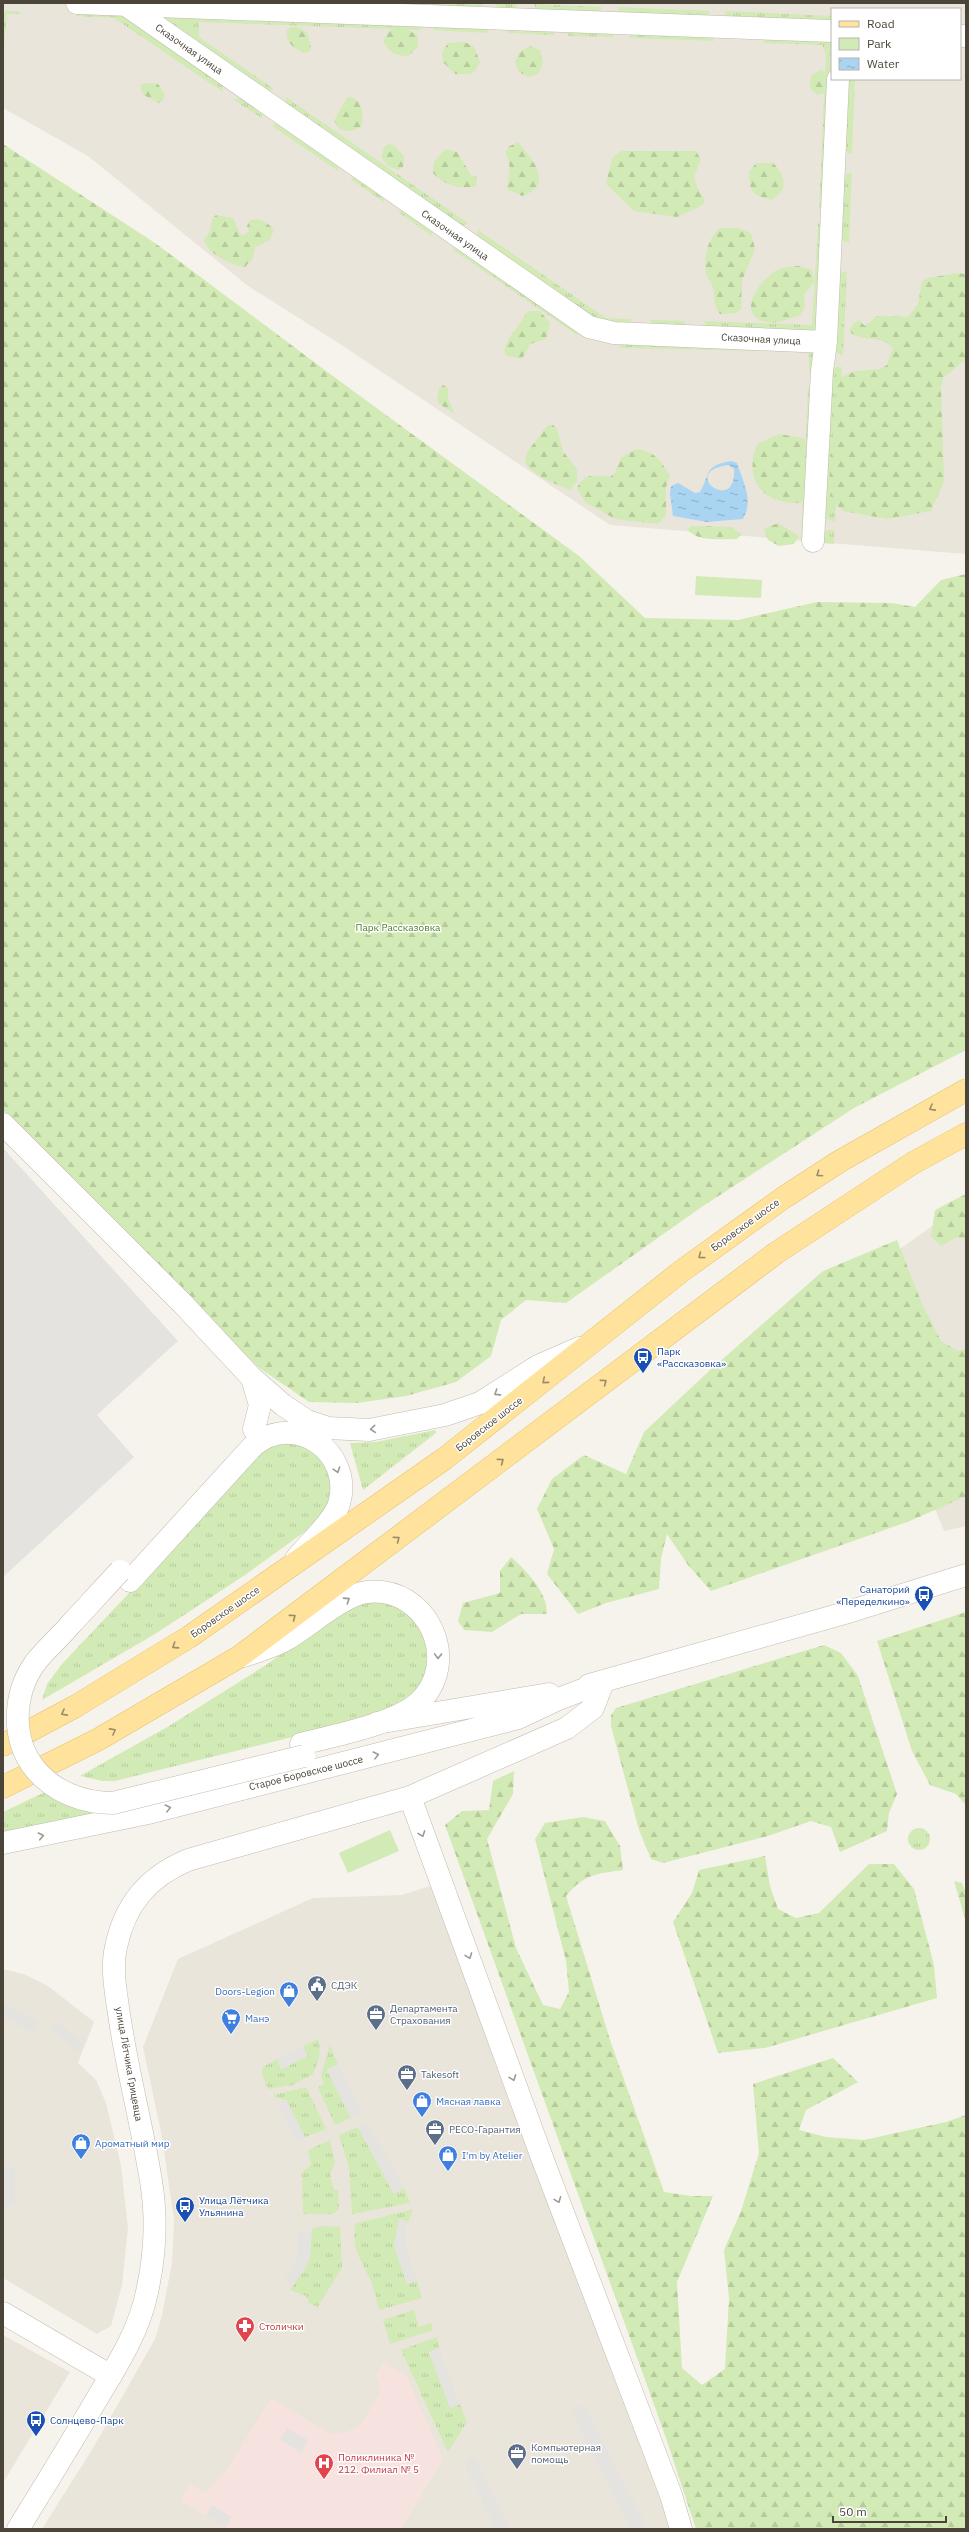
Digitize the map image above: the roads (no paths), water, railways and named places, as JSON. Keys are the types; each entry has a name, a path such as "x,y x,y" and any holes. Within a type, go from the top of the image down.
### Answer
{"main road":[{"name":"Боровское шоссе","path":"3,1745 150,1663 444,1460 683,1270 795,1190 863,1147 966,1090"},
{"path":"3,1787 99,1739 239,1657 776,1253 913,1163 966,1134"}],"street":[{"name":"Сказочная улица","path":"76,3 831,32"},
{"name":"Сказочная улица","path":"126,5 589,327 614,333 826,342"},
{"path":"813,541 821,383 826,342 838,80"},
{"path":"3,1124 182,1303 252,1378 283,1405 307,1421"},
{"path":"556,1700 418,1725 134,1786 107,1790 78,1785 55,1772 42,1757 33,1734 31,1706 36,1687 54,1662 125,1576 254,1429 278,1419 307,1421 328,1428 362,1430 385,1428 445,1415 480,1403 538,1366 592,1341"},
{"path":"252,1378 260,1405 254,1429"},
{"path":"125,1576 253,1446 269,1435 285,1432 302,1434 320,1444 334,1461 340,1485 339,1502 335,1513 288,1568"},
{"path":"377,1723 518,1701 604,1682 845,1613 966,1575"},
{"path":"239,1657 286,1639 360,1593 375,1591 404,1598 422,1613 434,1631 438,1652 436,1674 428,1692 418,1703 377,1723 303,1750"},
{"name":"Старое Боровское шоссе","path":"3,1844 148,1813 518,1718 556,1700 604,1682"},
{"name":"улица Лётчика Грицевца","path":"18,2529 111,2376 137,2325 147,2293 155,2222 152,2182 125,2058 114,1960 116,1948 126,1917 142,1891 167,1869 188,1860 410,1797 567,1728 593,1708 604,1682"},
{"path":"410,1797 544,2163 665,2481 680,2529"},
{"path":"3,2312 111,2376"}],"water":[{"path":"731,461 737,463 748,498 748,505 743,519 707,522 673,516 670,494 671,486 678,483 695,493 700,492 708,475 708,482 713,487 720,490 727,489 733,483 734,469 728,465 714,469 708,475 712,468 716,465"}],"place":[{"name":"Парк «Рассказовка»","path":"643,1374"},
{"name":"Санаторий «Переделкино»","path":"924,1612"},
{"name":"СДЭК","path":"317,2002"},
{"name":"Doors-Legion","path":"289,2008"},
{"name":"Департамента Страхования","path":"376,2031"},
{"name":"Манэ","path":"231,2035"},
{"name":"Takesoft","path":"407,2091"},
{"name":"Мясная лавка","path":"422,2118"},
{"name":"РЕСО-Гарантия","path":"435,2146"},
{"name":"Ароматный мир","path":"81,2160"},
{"name":"I'm by Atelier","path":"448,2172"},
{"name":"Улица Лётчика Ульянина","path":"185,2223"},
{"name":"Столички","path":"245,2343"},
{"name":"Солнцево-Парк","path":"36,2437"},
{"name":"Компьютерная помощь","path":"517,2470"},
{"name":"Поликлиника № 212. Филиал № 5","path":"324,2480"}],"park label":[{"name":"Парк Рассказовка","path":"398,927"}]}
